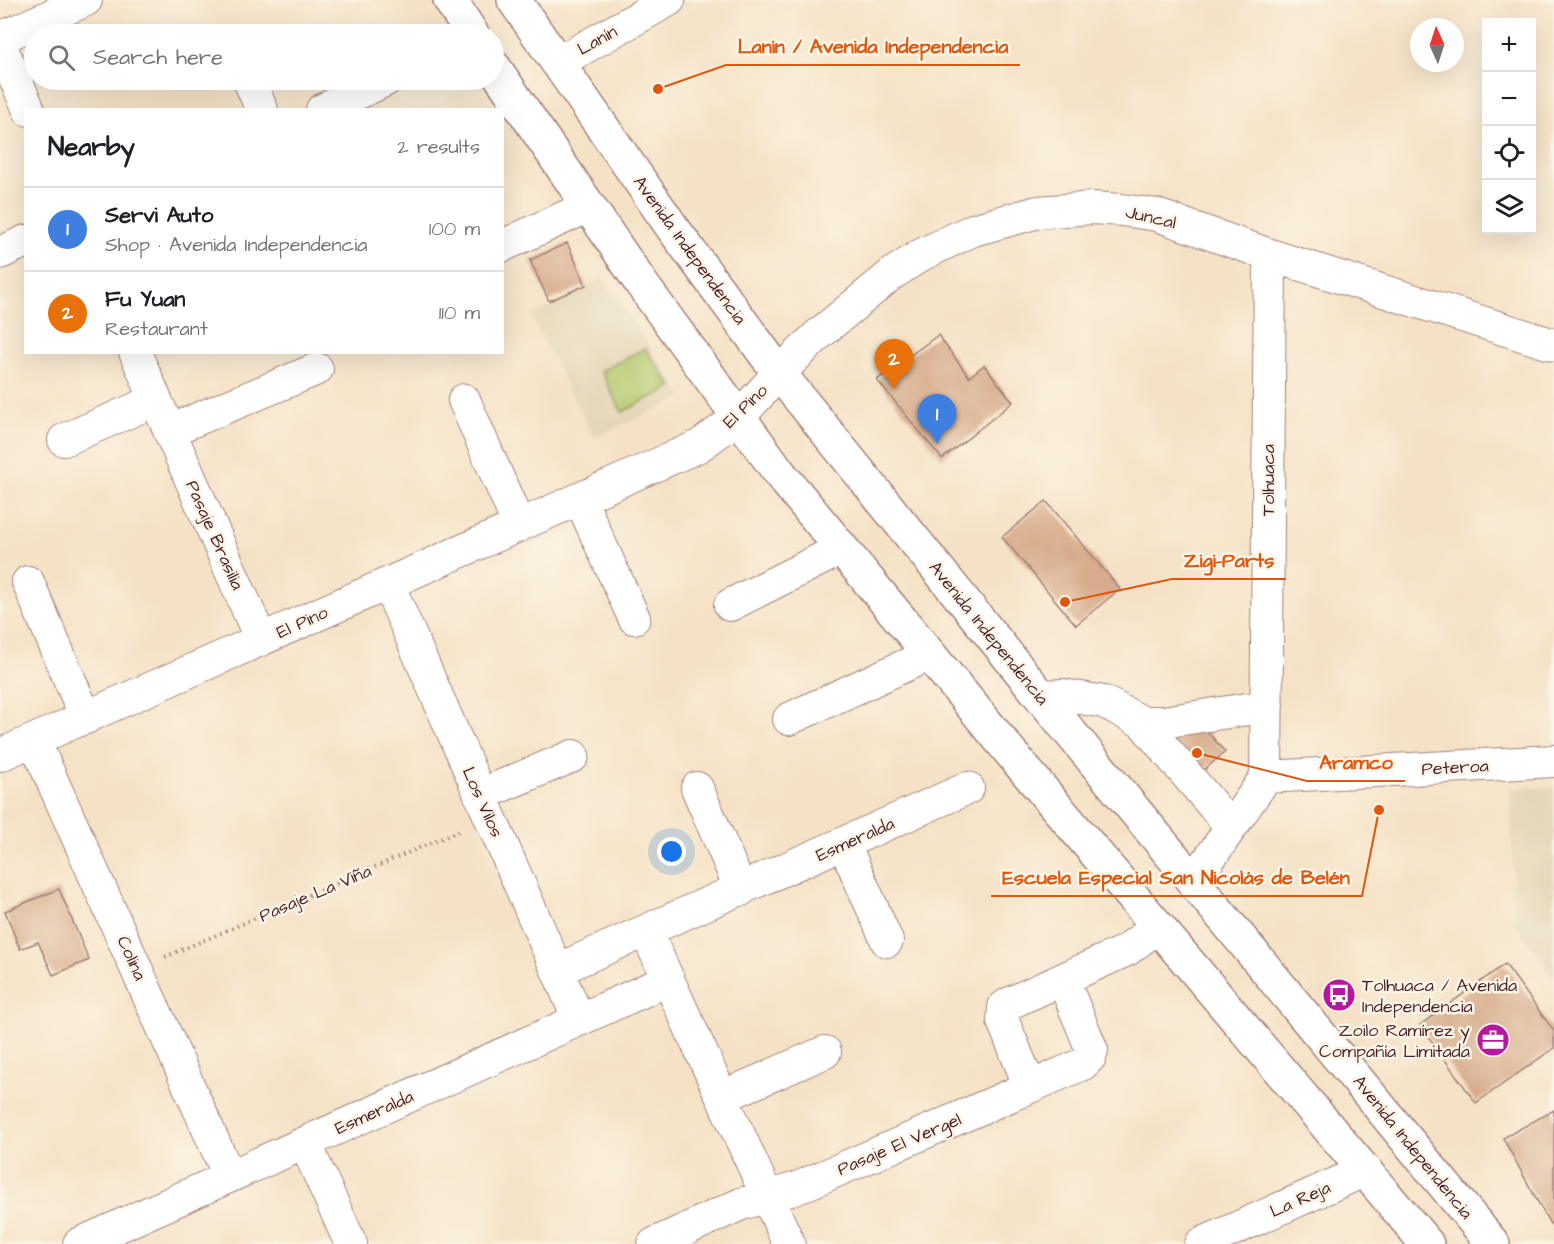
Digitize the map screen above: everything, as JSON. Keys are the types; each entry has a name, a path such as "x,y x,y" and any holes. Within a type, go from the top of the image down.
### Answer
{"main road":[{"path":"450,0 466,24"},
{"name":"Avenida Independencia","path":"514,0 686,246 779,373 1040,696 1493,1244"},
{"path":"504,82 665,318 781,475 1427,1244"}],"street":[{"path":"32,24 86,0"},
{"name":"Lanín","path":"557,63 669,0"},
{"path":"0,38 24,27"},
{"path":"0,44 28,108"},
{"path":"253,90 261,108"},
{"path":"326,108 365,90"},
{"path":"504,245 589,206"},
{"name":"Juncal","path":"779,373 818,336 892,274 921,255 946,241 1007,219 1066,209 1122,210 1156,215 1270,255 1554,345"},
{"path":"0,253 24,243"},
{"name":"Tolhuaca","path":"1266,777 1270,255"},
{"name":"Pasaje Brasilia","path":"136,354 261,640"},
{"path":"169,431 317,369"},
{"name":"El Pino","path":"0,755 699,446 738,418 779,373"},
{"path":"64,440 156,400"},
{"path":"464,400 519,526"},
{"path":"580,499 634,618"},
{"path":"730,605 841,549"},
{"path":"28,582 86,718"},
{"name":"Los Vilos","path":"388,584 579,1020"},
{"path":"789,719 930,654"},
{"path":"1040,696 1063,695 1104,702 1142,722 1231,827"},
{"path":"1142,722 1163,722 1267,706"},
{"name":"Colina","path":"34,740 229,1176"},
{"path":"480,795 573,756"},
{"name":"Peteroa","path":"1266,777 1554,761"},
{"path":"1194,881 1266,777"},
{"path":"697,788 741,890"},
{"name":"Esmeralda","path":"557,970 968,788"},
{"path":"844,844 887,941"},
{"path":"1030,1087 1003,1021 1003,1011 1008,1004 1127,950 1158,926"},
{"path":"646,931 789,1244"},
{"name":"Esmeralda","path":"91,1242 229,1176 668,980"},
{"name":"Pasaje El Vergel","path":"654,1244 741,1204 797,1188 1083,1064 1090,1057 1092,1050 1063,980"},
{"path":"722,1097 825,1052"},
{"path":"305,1143 351,1244"},
{"name":"La Reja","path":"1201,1244 1365,1170"}],"path":[{"name":"Pasaje La Viña","path":"163,958 468,828"}],"shaded area":[{"path":"603,278 683,397 594,438 531,316"},
{"path":"1554,787 1554,978 1515,923 1510,788"}],"green space":[{"path":"645,348 673,387 622,412 601,371"}],"building":[{"path":"567,243 586,285 549,301 530,260"},
{"path":"938,335 969,377 984,365 1013,402 942,459 877,380"},
{"path":"1046,501 1120,589 1076,625 1002,537"},
{"path":"1194,716 1225,752 1197,776 1166,740"},
{"path":"59,889 89,960 53,975 38,942 20,949 5,911"},
{"name":"Zoilo Ramírez y Compañía Limitada","path":"1505,964 1554,1031 1554,1048 1476,1103 1420,1025"},
{"path":"1554,1110 1554,1222 1550,1224 1503,1138"}],"place":[{"name":"Lanin / Avenida Independencia","path":"658,89"},
{"name":"Fu Yuan","path":"894,389"},
{"name":"Servi Auto","path":"937,444"},
{"name":"Zigi-Parts","path":"1065,602"},
{"name":"Aramco","path":"1197,753"},
{"name":"Escuela Especial San Nicolás de Belén","path":"1379,810"},
{"name":"Tolhuaca / Avenida Independencia","path":"1339,995"},
{"name":"Zoilo Ramírez y Compañía Limitada","path":"1493,1040"}]}
